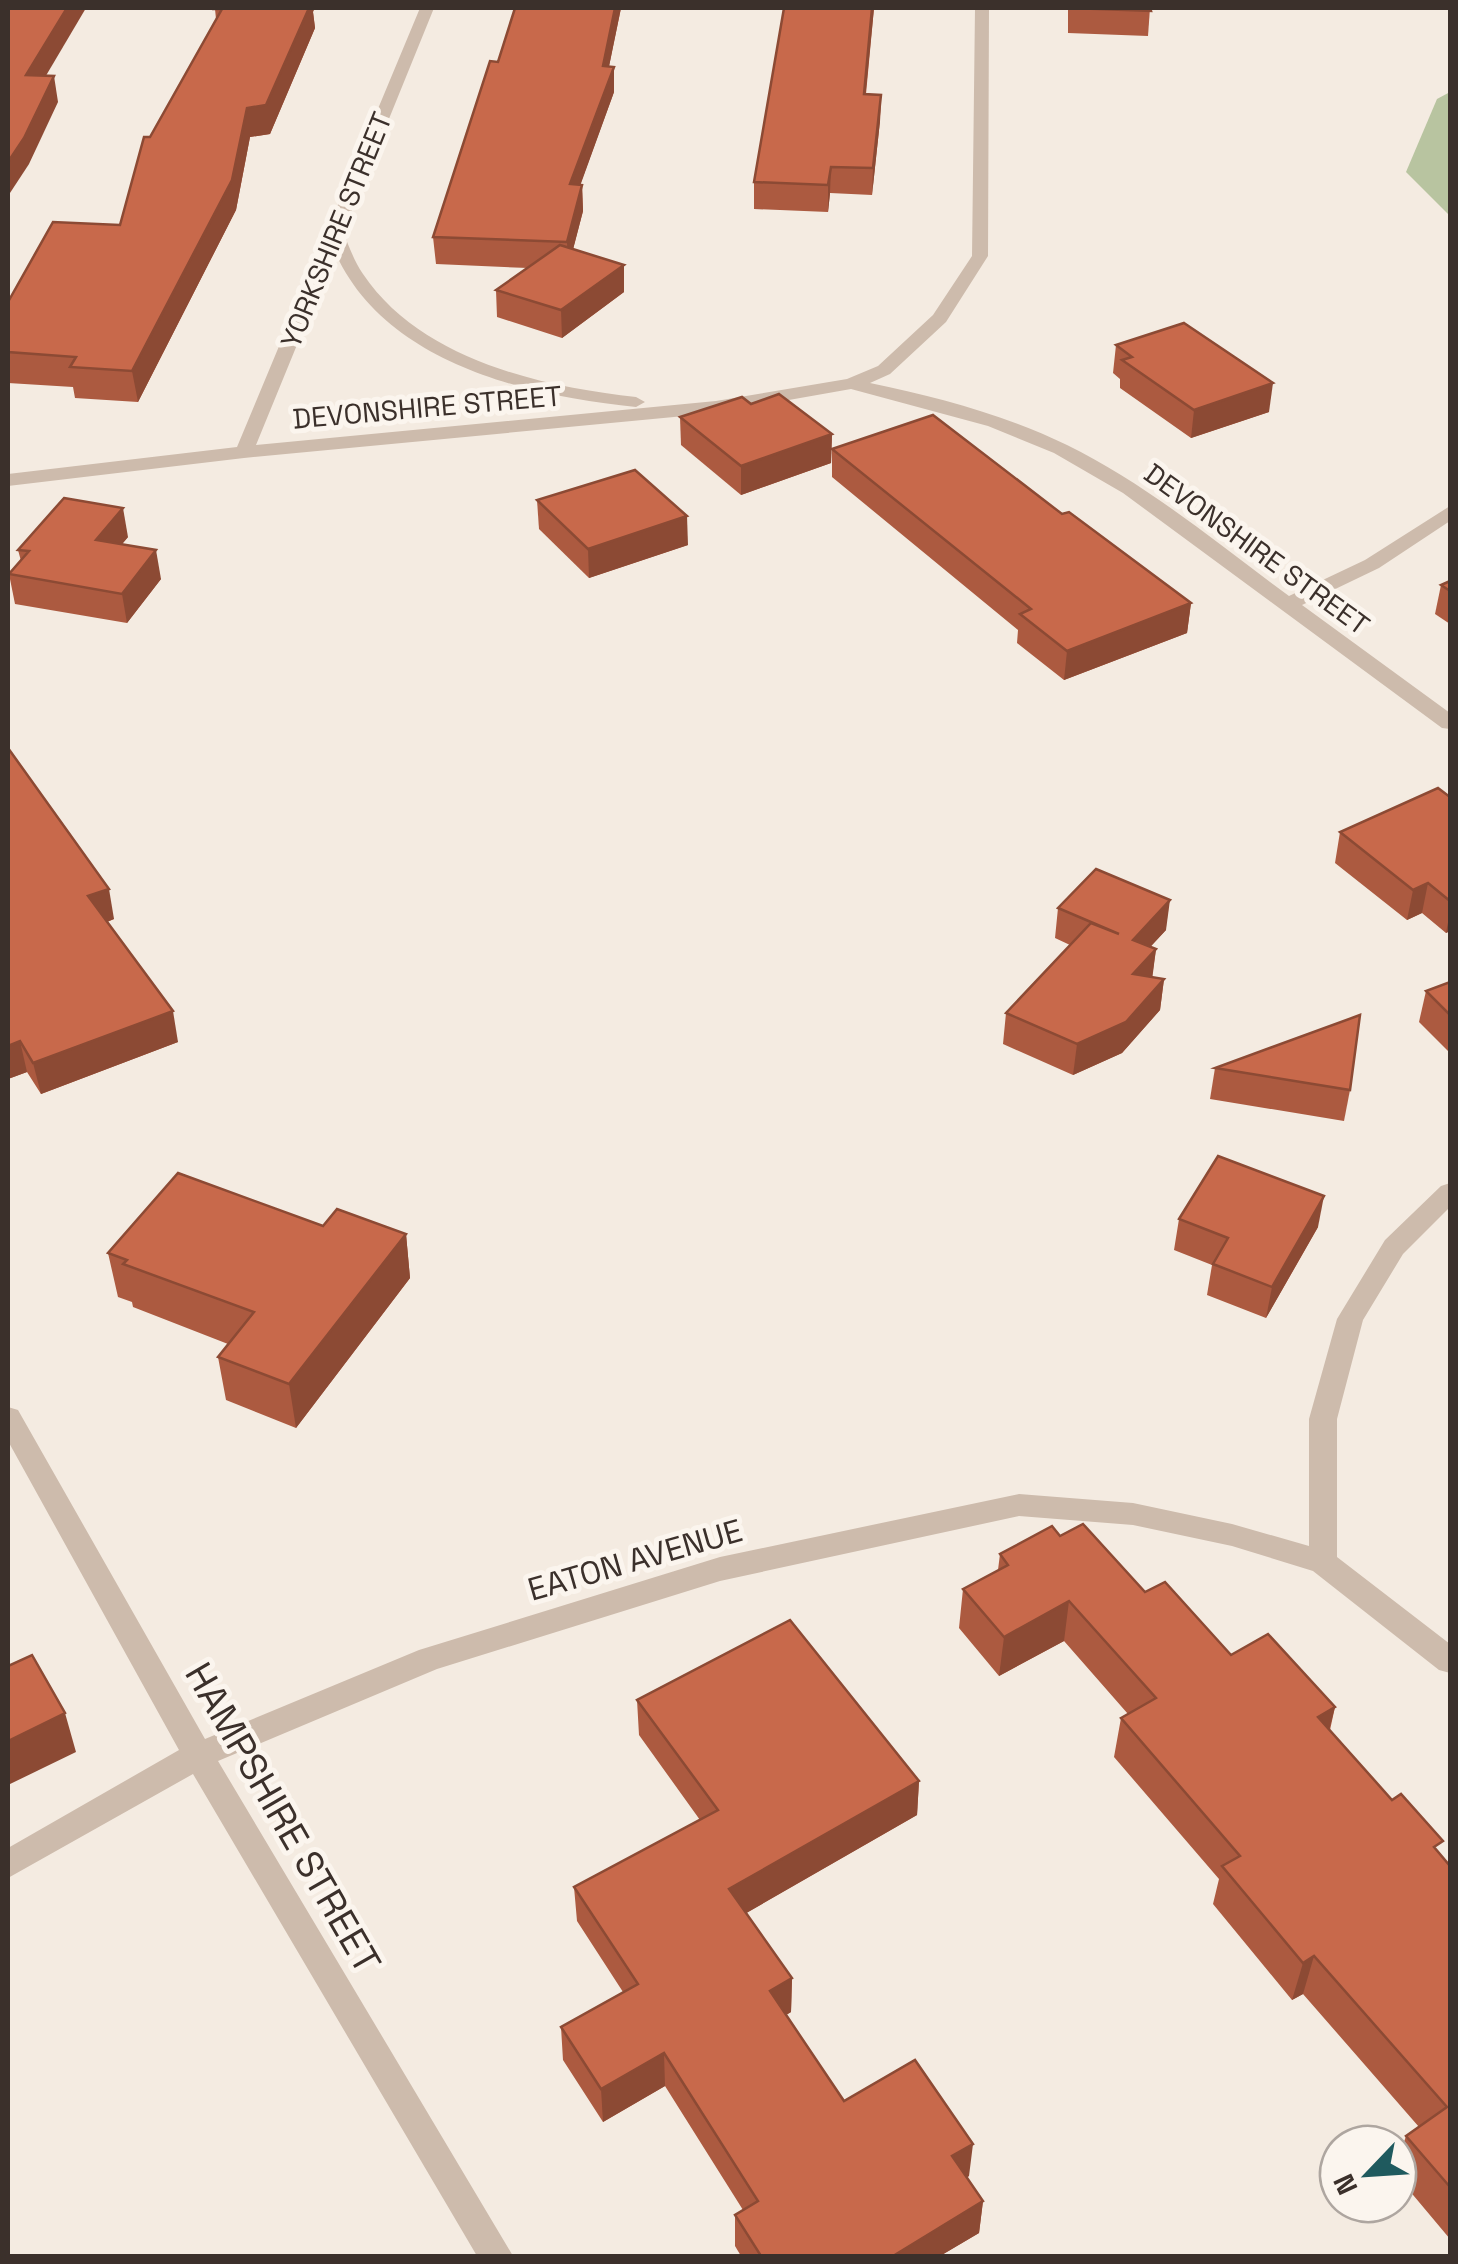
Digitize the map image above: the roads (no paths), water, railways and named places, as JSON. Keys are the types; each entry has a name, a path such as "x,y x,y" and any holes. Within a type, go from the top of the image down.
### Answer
{"street":[{"name":"YORKSHIRE STREET","path":"244,452 427,8"},
{"name":"DEVONSHIRE STREET","path":"8,480 244,452 716,406 851,384 884,370 918,342 962,289 980,256 982,8"},
{"path":"335,233 358,280 392,315 444,349 510,379 590,399 716,406"},
{"name":"DEVONSHIRE STREET","path":"851,384 943,406 1061,449 1130,489 1450,723"},
{"path":"1288,604 1368,569 1412,544 1450,512"},
{"path":"1450,1192 1394,1247 1350,1320 1323,1419 1323,1562 1450,1661"},
{"name":"HAMPSHIRE STREET","path":"8,1417 198,1755 496,2256"},
{"name":"EATON AVENUE","path":"8,1864 198,1755 430,1659 720,1569 1019,1505 1133,1514 1232,1534 1323,1562"}]}
